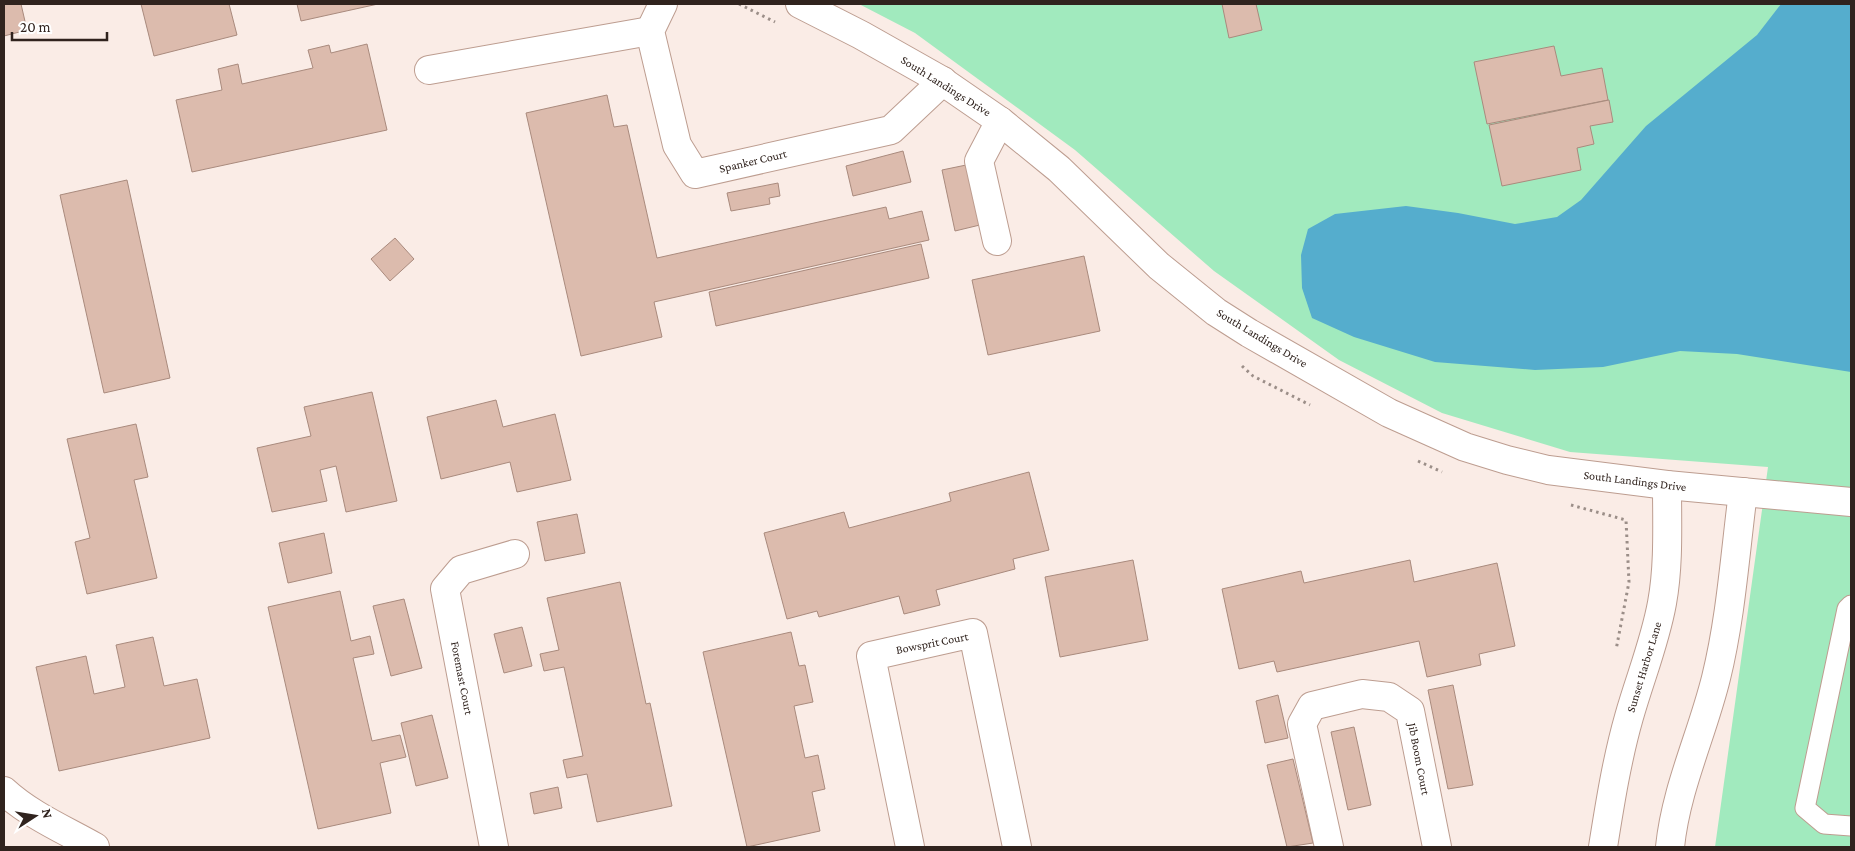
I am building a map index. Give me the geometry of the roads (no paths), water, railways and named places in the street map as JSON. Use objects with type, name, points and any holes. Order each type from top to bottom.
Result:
[{"type":"street","points":[[429,70],[650,31],[663,4]]},
{"type":"street","name":"South Landings Drive","points":[[800,4],[861,34],[943,81],[1000,121],[1059,169],[1159,266],[1216,312],[1249,333],[1390,413],[1465,447],[1548,470],[1667,485],[1851,502]]},
{"type":"street","name":"Spanker Court","points":[[650,31],[677,146],[695,174],[891,130],[943,81]]},
{"type":"street","points":[[997,241],[979,161],[1000,121]]},
{"type":"street","name":"Sunset Harbor Lane","points":[[1603,847],[1612,789],[1629,716],[1654,641],[1662,602],[1667,559],[1667,485]]},
{"type":"street","points":[[1670,847],[1680,790],[1706,713],[1725,635],[1743,492]]},
{"type":"street","name":"Foremast Court","points":[[494,847],[445,589],[461,570],[515,554]]},
{"type":"street","name":"Bowsprit Court","points":[[910,847],[871,656],[972,633],[1017,847]]},
{"type":"street","name":"Jib Boom Court","points":[[1328,847],[1302,724],[1312,706],[1362,694],[1389,697],[1410,711],[1437,847]]},
{"type":"street","points":[[4,791],[11,798],[42,818],[95,847]]},
{"type":"lane","points":[[1851,605],[1847,609],[1805,808],[1824,824],[1851,826]]},
{"type":"water","points":[[1781,4],[1851,4],[1851,372],[1737,354],[1680,351],[1603,367],[1535,370],[1435,362],[1354,337],[1312,318],[1302,288],[1301,255],[1308,229],[1335,214],[1406,206],[1458,213],[1515,224],[1557,217],[1581,200],[1646,126],[1757,35]]}]
